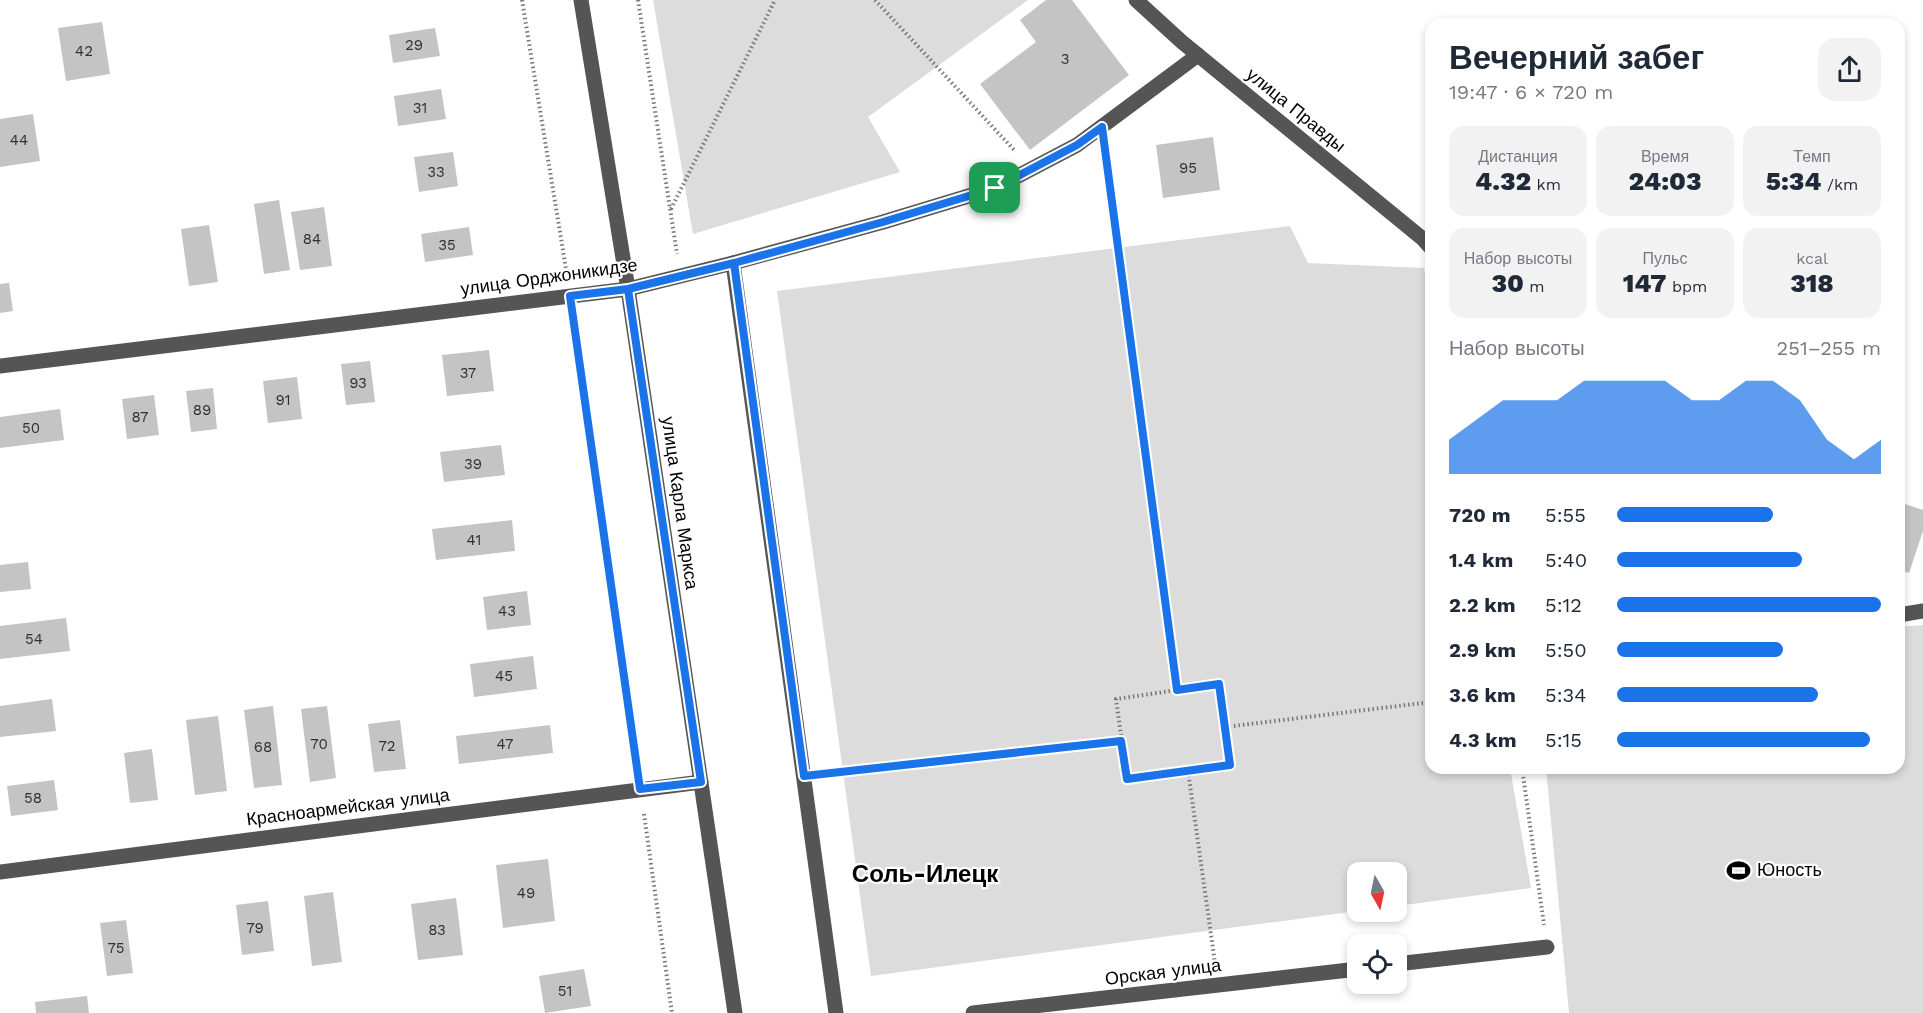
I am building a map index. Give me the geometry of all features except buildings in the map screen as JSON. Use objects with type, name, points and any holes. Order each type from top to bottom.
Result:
[{"type":"street","name":"улица Карла Маркса","points":[[581,0],[628,289],[735,1013]]},
{"type":"street","name":"улица Правды","points":[[1136,0],[1182,42],[1425,241]]},
{"type":"street","name":"улица Орджоникидзе","points":[[0,366],[628,289],[734,263],[995,188],[1077,145],[1198,55]]},
{"type":"street","points":[[734,263],[836,1013]]},
{"type":"street","points":[[1905,614],[1923,611]]},
{"type":"street","name":"Красноармейская улица","points":[[0,872],[701,782]]},
{"type":"street","points":[[1407,963],[1547,947]]},
{"type":"street","name":"Орская улица","points":[[973,1013],[1347,970]]},
{"type":"path","points":[[522,0],[570,296],[672,1013]]},
{"type":"path","points":[[638,0],[681,275]]},
{"type":"path","points":[[670,211],[775,0]]},
{"type":"path","points":[[875,0],[1032,169]]},
{"type":"path","points":[[1102,127],[1177,690]]},
{"type":"path","points":[[1219,684],[1225,727],[1230,765],[1127,779],[1116,699],[1219,684]]},
{"type":"path","points":[[1225,727],[1425,703]]},
{"type":"path","points":[[804,776],[1121,741]]},
{"type":"path","points":[[1188,771],[1218,985]]},
{"type":"path","points":[[1523,774],[1547,947]]},
{"type":"shaded area","points":[[653,0],[1028,0],[868,117],[900,172],[693,234]]},
{"type":"shaded area","points":[[1290,226],[1308,263],[1424,268],[1425,774],[1511,774],[1531,888],[1407,905],[1407,862],[1347,862],[1347,912],[871,976],[777,291]]},
{"type":"shaded area","name":"Юность","points":[[1923,625],[1923,1013],[1569,1013],[1547,774],[1905,774],[1905,626]]},
{"type":"place","name":"Юность","points":[[1739,870]]},
{"type":"district","name":"Соль-Илецк","points":[[925,874]]},
{"type":"route","points":[[995,188],[734,263],[628,289],[570,296],[640,789],[701,782],[628,289],[681,275],[734,263],[804,776],[1121,741],[1127,779],[1230,765],[1219,684],[1177,690],[1102,127],[1077,145],[995,188]]}]
